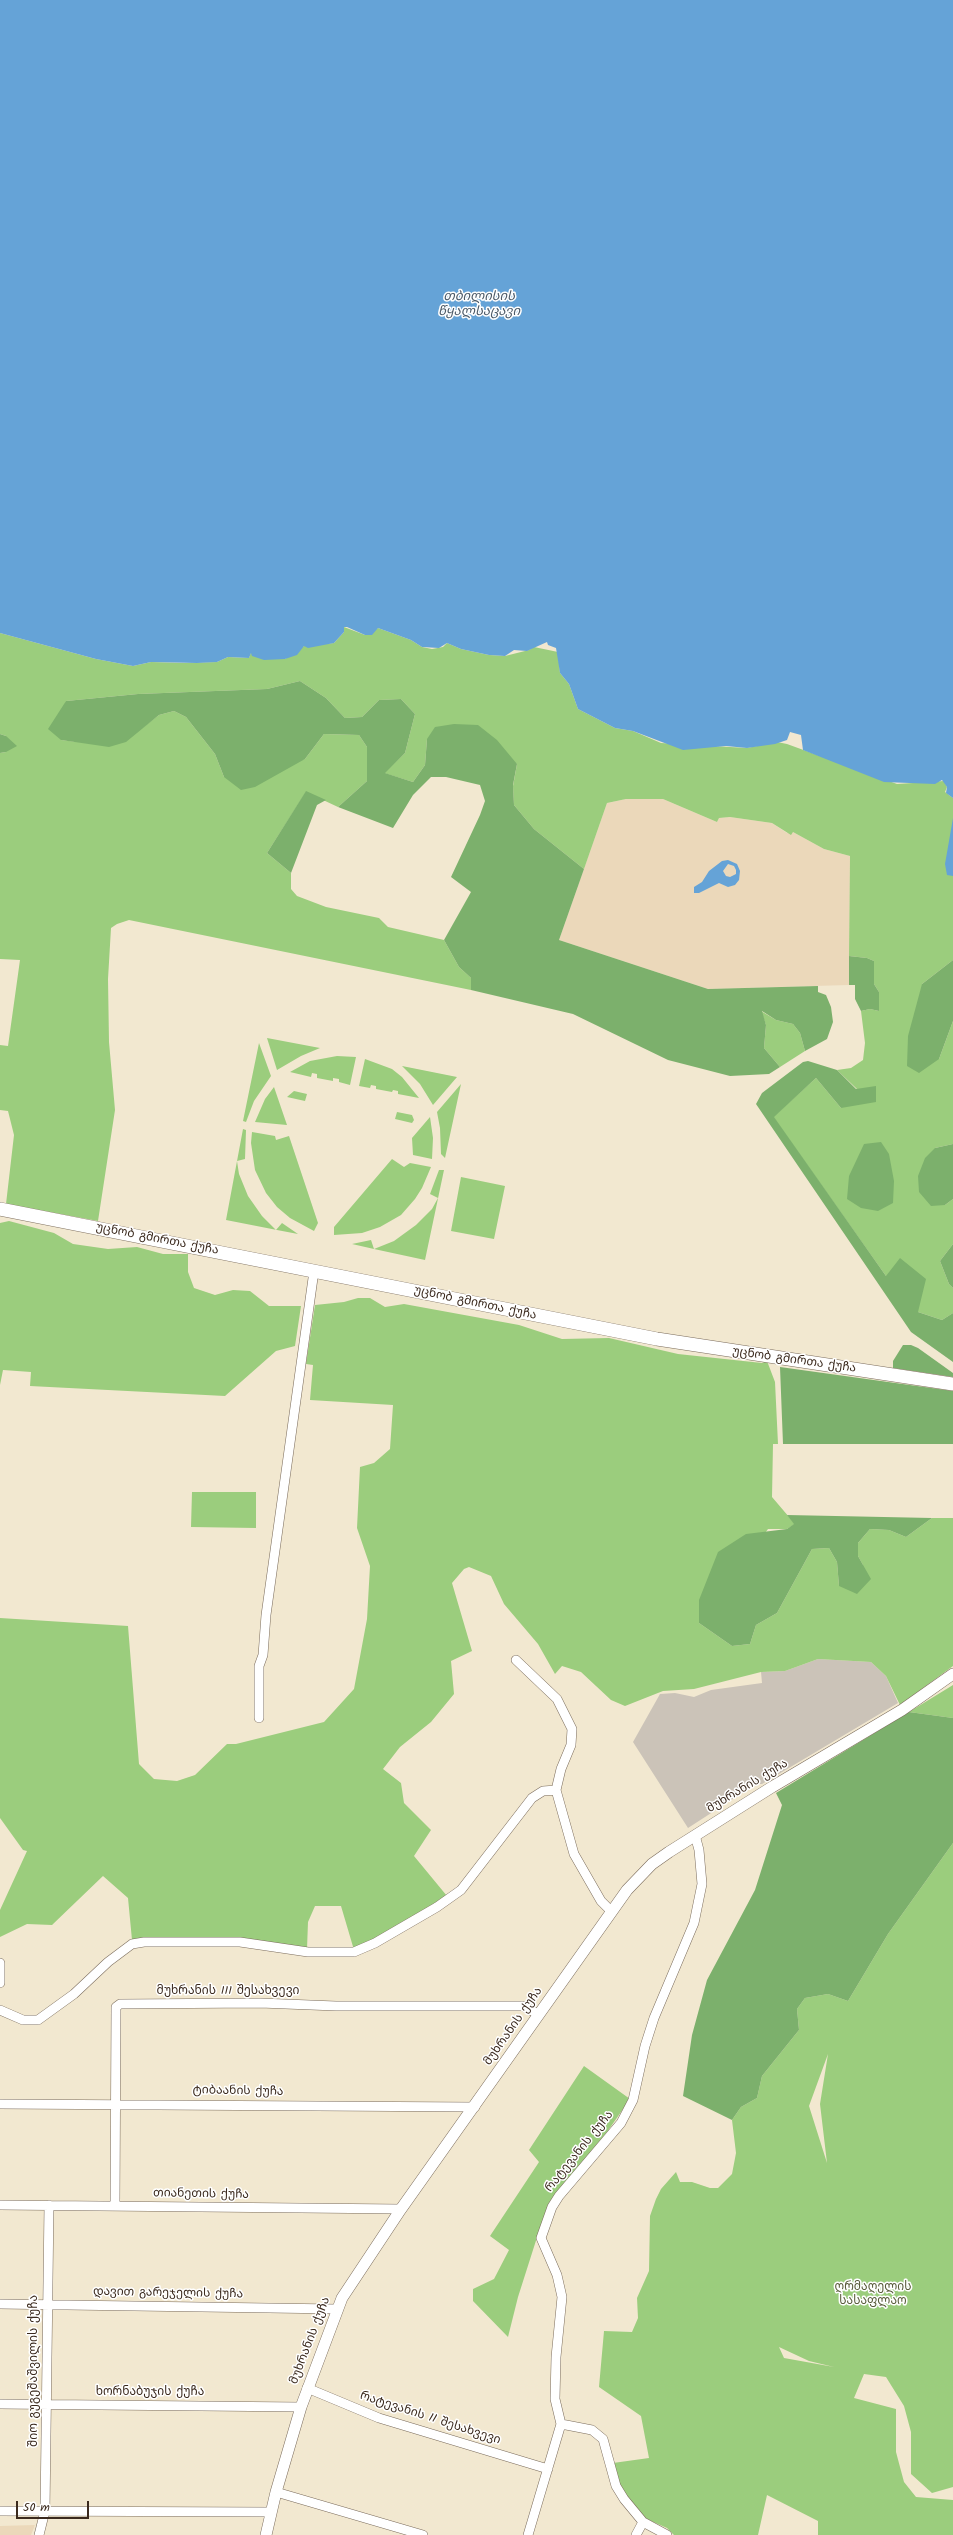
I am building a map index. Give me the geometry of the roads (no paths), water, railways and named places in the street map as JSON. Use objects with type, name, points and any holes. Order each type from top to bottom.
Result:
[{"type":"main road","name":"უცნობ გმირთა ქუჩა","points":[[0,1209],[672,1342],[953,1384]]},
{"type":"street","points":[[259,1718],[259,1666],[263,1655],[266,1615],[314,1272]]},
{"type":"street","points":[[516,1660],[556,1699],[572,1729],[571,1745],[561,1769],[556,1790],[574,1854],[601,1901],[612,1912]]},
{"type":"street","name":"მუხრანის ქუჩა","points":[[266,2535],[276,2492],[301,2407],[336,2309],[401,2208],[475,2107],[538,2014],[627,1890],[652,1864],[695,1835],[902,1710],[953,1674]]},
{"type":"street","points":[[0,2010],[23,2020],[38,2020],[74,1994],[114,1957],[132,1944],[144,1942],[240,1942],[308,1952],[354,1952],[375,1943],[437,1907],[461,1890],[532,1798],[543,1791],[556,1790]]},
{"type":"street","name":"რატევანის ქუჩა","points":[[528,2535],[561,2424],[555,2399],[556,2357],[562,2297],[557,2275],[541,2238],[552,2207],[559,2196],[621,2123],[633,2100],[645,2046],[654,2018],[694,1923],[702,1884],[699,1850],[695,1835]]},
{"type":"street","points":[[0,1963],[0,1984]]},
{"type":"street","name":"მუხრანის III შესახვევი","points":[[115,2206],[116,2007],[120,2004],[260,2003],[336,2006],[522,2006],[538,2014]]},
{"type":"street","name":"ტიბაანის ქუჩა","points":[[0,2104],[116,2103],[475,2107]]},
{"type":"street","name":"თიანეთის ქუჩა","points":[[0,2205],[401,2208]]},
{"type":"street","name":"შიო გუგეშაშვილის ქუჩა","points":[[39,2535],[45,2511],[49,2205]]},
{"type":"street","name":"დავით გარეჯელის ქუჩა","points":[[0,2304],[336,2309]]},
{"type":"street","name":"რატევანის II შესახვევი","points":[[307,2388],[379,2418],[548,2469]]},
{"type":"street","name":"ხორნაბუჯის ქუჩა","points":[[0,2404],[301,2407]]},
{"type":"street","points":[[561,2424],[592,2430],[603,2439],[616,2486],[643,2522],[667,2535]]},
{"type":"street","points":[[276,2492],[423,2535]]},
{"type":"street","points":[[0,2510],[271,2512]]},
{"type":"street","points":[[636,2535],[643,2522]]},
{"type":"water","name":"თბილისის წყალსაცავი","points":[[0,0],[953,0],[953,798],[946,793],[947,787],[942,780],[935,784],[884,782],[803,750],[801,735],[790,732],[787,740],[775,744],[747,748],[726,746],[683,750],[633,731],[615,728],[578,709],[569,684],[560,673],[556,648],[548,645],[547,642],[527,651],[514,650],[505,656],[489,655],[461,649],[447,643],[439,648],[422,647],[411,640],[378,628],[372,635],[365,635],[344,627],[344,632],[334,643],[308,648],[304,646],[297,655],[285,659],[264,660],[252,656],[251,653],[249,658],[228,657],[217,662],[151,662],[133,666],[96,659],[0,633]]},
{"type":"water","points":[[953,818],[953,876],[947,875],[945,864]]},
{"type":"water","points":[[728,860],[737,864],[740,871],[739,880],[735,885],[728,887],[719,883],[699,893],[694,893],[694,887],[702,882],[709,871],[722,861]],"holes":[[[728,864],[734,866],[736,874],[730,877],[726,876],[723,871]]]},
{"type":"park label","name":"ღრმაღელის სასაფლაო","points":[[873,2295]]}]
